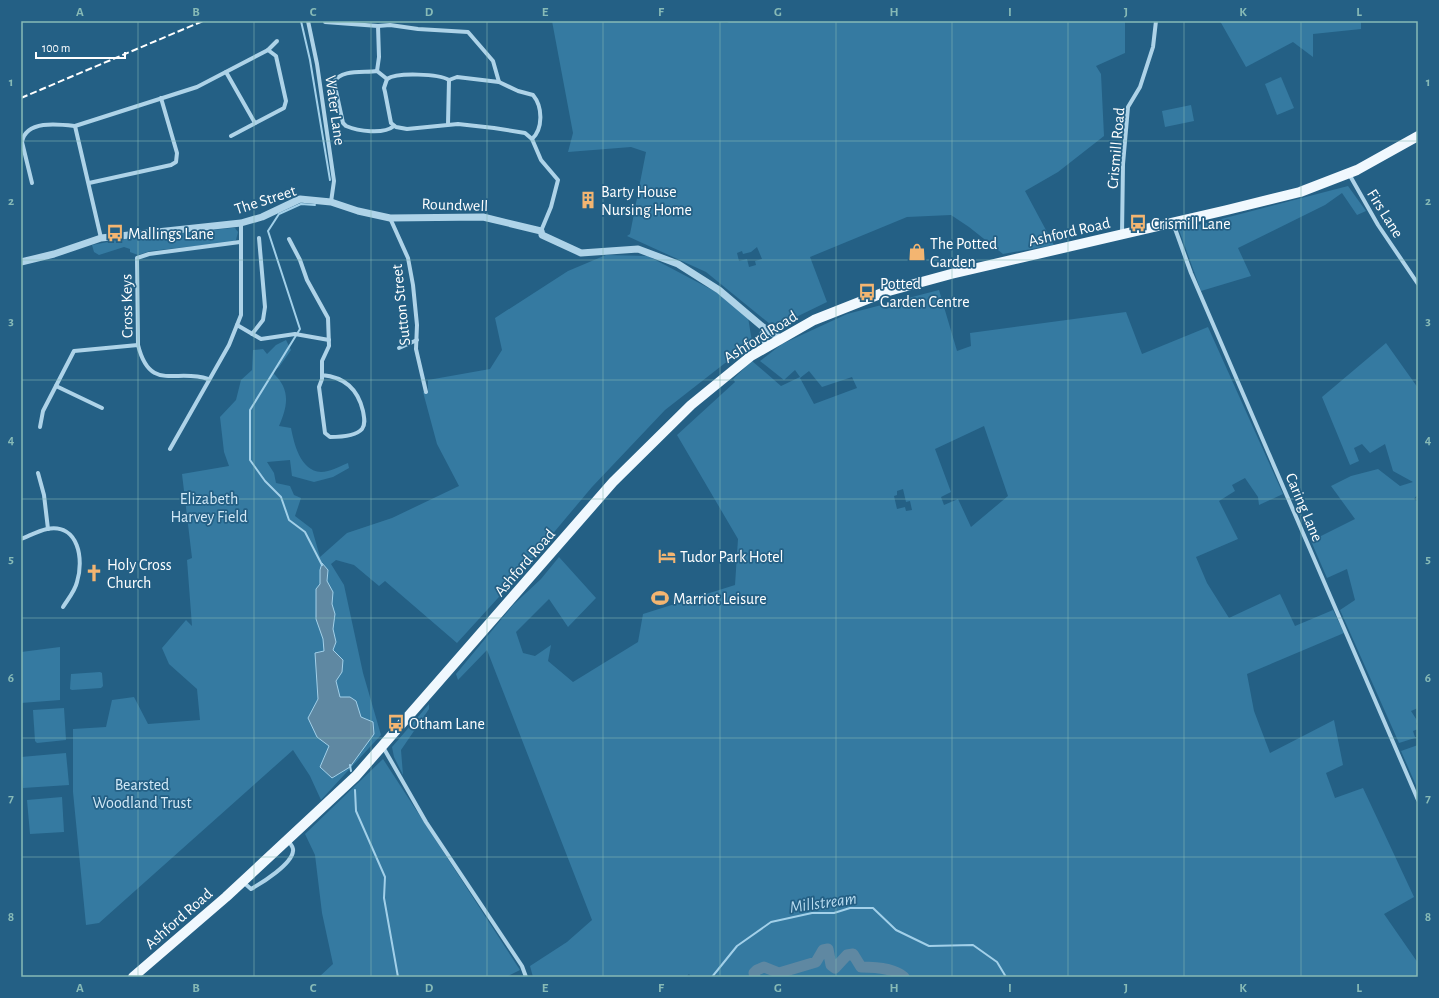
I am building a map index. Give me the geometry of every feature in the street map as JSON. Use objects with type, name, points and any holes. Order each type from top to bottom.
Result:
[{"type":"main road","name":"Ashford Road","points":[[133,977],[243,882],[356,776],[636,458],[708,390],[751,356],[780,338],[844,307],[908,285],[1285,196],[1349,174],[1418,136]]},
{"type":"street","name":"Water Lane","points":[[308,21],[317,64],[334,181],[331,202]]},
{"type":"street","name":"Crismill Road","points":[[1122,234],[1123,164],[1128,107],[1140,87],[1153,47],[1156,21]]},
{"type":"street","points":[[325,22],[378,26],[390,25],[418,29],[468,32],[493,61],[499,82]]},
{"type":"street","points":[[377,71],[379,57],[378,26]]},
{"type":"street","points":[[32,182],[22,142],[23,136],[27,131],[46,124],[75,126],[197,87],[268,50],[277,41]]},
{"type":"street","points":[[231,136],[284,108],[286,102],[276,56],[268,50]]},
{"type":"street","points":[[387,79],[377,71],[345,74],[335,80],[343,123],[348,127],[371,131],[388,130],[394,126],[407,129],[448,124],[511,130],[524,134],[532,139],[541,160],[558,180],[551,207],[541,231]]},
{"type":"street","points":[[226,72],[254,123]]},
{"type":"street","points":[[394,126],[390,119],[384,88],[387,79],[394,76],[404,75],[440,76],[449,80],[457,77],[499,82],[518,91],[531,94],[536,98],[540,127],[532,139]]},
{"type":"street","points":[[448,124],[449,80]]},
{"type":"street","points":[[89,183],[171,165],[176,162],[177,153],[161,98]]},
{"type":"street","points":[[75,126],[101,238]]},
{"type":"street","name":"Firs Lane","points":[[1349,174],[1378,225],[1418,284]]},
{"type":"street","name":"The Street","points":[[21,262],[54,254],[101,238],[241,223],[262,217],[300,199],[331,202]]},
{"type":"street","name":"Roundwell","points":[[331,202],[358,211],[390,218],[483,217],[541,231],[542,235],[581,253],[638,249],[678,264],[719,290],[764,328],[780,338]]},
{"type":"street","name":"Sutton Street","points":[[390,218],[400,236],[408,258],[414,291],[417,340],[416,349],[426,392]]},
{"type":"street","points":[[170,449],[208,379],[229,345],[241,315],[241,223]]},
{"type":"street","name":"Caring Lane","points":[[1173,223],[1191,273],[1418,800]]},
{"type":"street","points":[[252,334],[263,320],[265,307],[259,238]]},
{"type":"street","points":[[289,239],[300,260],[307,280],[328,318],[329,346],[322,361],[322,375],[319,387],[325,433],[330,437],[358,432],[364,428],[365,419],[355,390],[339,378],[322,375]]},
{"type":"street","name":"Cross Keys","points":[[208,379],[200,376],[168,377],[157,375],[148,368],[142,358],[138,345],[137,258],[148,254],[240,242]]},
{"type":"street","points":[[237,325],[261,339],[295,334],[329,340]]},
{"type":"street","points":[[764,328],[763,335],[767,346]]},
{"type":"street","points":[[399,348],[417,340]]},
{"type":"street","points":[[40,427],[43,411],[74,351],[138,345]]},
{"type":"street","points":[[56,386],[102,408]]},
{"type":"street","points":[[38,473],[44,495],[48,529]]},
{"type":"street","points":[[21,539],[48,529],[58,529],[69,534],[75,540],[79,550],[77,583],[63,607]]},
{"type":"street","points":[[383,747],[426,822],[522,966],[526,977]]},
{"type":"street","points":[[243,882],[251,889],[288,862],[294,849],[288,840]]},
{"type":"green space","points":[[552,21],[700,21],[727,23],[731,21],[1125,21],[1125,53],[1096,66],[1101,74],[1104,136],[1058,172],[1025,191],[1054,245],[1003,254],[969,227],[951,215],[907,217],[810,257],[827,302],[788,321],[770,324],[706,272],[627,236],[630,234],[646,152],[631,147],[568,152],[573,133]],"holes":[[[757,247],[762,259],[755,261],[756,265],[749,267],[747,259],[739,261],[737,253],[742,251],[743,254],[751,252]]]},
{"type":"green space","points":[[1220,21],[1361,21],[1361,29],[1313,34],[1313,57],[1293,42],[1246,67]]},
{"type":"green space","points":[[1281,77],[1294,108],[1277,115],[1265,84]]},
{"type":"green space","points":[[1191,105],[1194,121],[1165,127],[1162,111]]},
{"type":"green space","points":[[1348,186],[1366,211],[1357,215],[1342,193],[1325,205],[1238,248],[1251,276],[1201,291],[1179,230]]},
{"type":"green space","points":[[235,228],[238,232],[236,240],[232,242],[150,251],[138,255],[130,252],[130,249],[124,247],[99,255],[94,252],[92,245],[123,239]]},
{"type":"green space","points":[[606,255],[648,256],[720,294],[748,317],[752,342],[665,410],[592,487],[508,587],[457,643],[385,581],[379,586],[354,565],[336,560],[331,564],[344,585],[363,673],[381,735],[321,800],[310,776],[293,750],[99,923],[86,925],[73,792],[73,729],[106,727],[112,700],[134,697],[148,724],[200,720],[197,689],[169,664],[162,648],[186,620],[192,626],[187,560],[192,558],[182,474],[229,466],[224,452],[220,417],[236,400],[241,380],[252,370],[253,350],[263,349],[267,354],[276,345],[286,340],[291,350],[279,367],[272,372],[282,385],[286,398],[286,404],[279,426],[291,428],[296,448],[303,462],[308,467],[321,472],[331,470],[348,463],[349,468],[333,477],[314,482],[292,476],[290,460],[267,462],[274,473],[276,483],[290,486],[294,495],[301,498],[295,516],[312,529],[320,557],[347,533],[392,518],[459,486],[437,444],[423,392],[428,391],[428,380],[490,369],[502,350],[495,318],[568,271]]},
{"type":"green space","points":[[939,290],[957,351],[971,346],[970,333],[1126,312],[1142,354],[1208,327],[1283,494],[1259,505],[1258,497],[1245,478],[1232,485],[1235,491],[1219,501],[1238,539],[1196,557],[1207,583],[1229,618],[1280,594],[1295,626],[1333,610],[1344,633],[1247,674],[1254,711],[1270,753],[1334,720],[1343,765],[1326,773],[1335,798],[1363,788],[1414,897],[1384,914],[1418,963],[1418,977],[715,977],[717,973],[713,977],[691,977],[689,974],[686,977],[533,977],[530,966],[567,942],[592,920],[487,650],[458,680],[456,674],[513,605],[541,579],[559,557],[596,598],[568,627],[549,599],[516,632],[523,653],[535,656],[551,645],[548,661],[573,682],[638,642],[643,614],[735,585],[738,539],[677,435],[735,382],[733,379],[752,361],[781,386],[800,377],[795,370],[784,380],[760,361],[782,344],[847,314]],"holes":[[[809,371],[822,387],[852,377],[857,388],[814,404],[800,378]],[[984,426],[1008,496],[971,527],[958,499],[944,505],[941,497],[951,492],[935,449]],[[903,489],[906,502],[910,501],[912,510],[906,511],[905,507],[897,509],[894,496],[897,495],[897,491]]]},
{"type":"green space","points":[[1386,343],[1418,388],[1418,494],[1414,499],[1418,502],[1418,708],[1411,711],[1418,722],[1416,723],[1418,729],[1413,731],[1415,737],[1418,737],[1399,743],[1340,610],[1355,600],[1347,569],[1327,578],[1311,541],[1355,519],[1331,486],[1351,476],[1378,469],[1400,486],[1413,482],[1393,471],[1385,444],[1370,453],[1362,444],[1354,448],[1359,461],[1350,465],[1322,397]]},
{"type":"green space","points":[[60,647],[60,700],[21,703],[21,652]]},
{"type":"green space","points":[[102,673],[103,686],[101,688],[70,689],[71,674]]},
{"type":"green space","points":[[429,704],[429,709],[401,750],[403,775],[394,757],[392,747]]},
{"type":"green space","points":[[64,708],[66,740],[37,743],[35,741],[33,710]]},
{"type":"green space","points":[[1418,745],[1418,790],[1401,751]]},
{"type":"green space","points":[[66,753],[69,785],[23,788],[21,757]]},
{"type":"green space","points":[[383,759],[520,970],[506,977],[319,977],[333,964],[322,913],[315,855],[305,834]]},
{"type":"green space","points":[[62,797],[64,832],[30,834],[27,800]]},
{"type":"shaded area","points":[[322,563],[328,570],[327,581],[333,592],[332,604],[335,614],[333,629],[336,642],[333,650],[343,660],[342,672],[336,681],[340,697],[350,697],[356,701],[361,717],[373,722],[374,734],[350,767],[332,778],[320,767],[329,746],[317,737],[308,718],[318,699],[315,653],[324,651],[323,639],[316,619],[316,589],[320,584],[320,570]]},
{"type":"waterway","points":[[301,21],[310,60],[330,180]]},
{"type":"waterway","points":[[315,205],[301,204],[279,214],[268,231],[300,329],[250,410],[250,460],[265,481],[281,497],[289,520],[305,532],[322,565]]},
{"type":"waterway","points":[[350,765],[351,771]]},
{"type":"waterway","points":[[355,790],[356,811],[385,877],[384,898],[398,977]]},
{"type":"waterway","name":"Millstream","points":[[712,977],[737,946],[771,922],[812,913],[834,913],[850,908],[873,908],[896,930],[929,946],[973,945],[997,962],[1006,977]]},
{"type":"waterway","points":[[755,977],[754,973],[764,967],[779,973],[816,962],[823,950],[828,949],[831,965],[835,968],[847,955],[853,954],[861,967],[890,970],[904,977]]},
{"type":"railway","points":[[21,98],[203,21]]},
{"type":"place","name":"Barty House Nursing Home","points":[[588,200]]},
{"type":"place","name":"Crismill Lane","points":[[1138,223]]},
{"type":"place","name":"Mallings Lane","points":[[115,233]]},
{"type":"place","name":"The Potted Garden","points":[[917,252]]},
{"type":"place","name":"Potted Garden Centre","points":[[867,292]]},
{"type":"place","name":"Tudor Park Hotel","points":[[667,556]]},
{"type":"place","name":"Holy Cross Church","points":[[94,573]]},
{"type":"place","name":"Marriot Leisure","points":[[660,598]]},
{"type":"place","name":"Otham Lane","points":[[396,723]]},
{"type":"park label","name":"Elizabeth Harvey Field","points":[[209,507]]},
{"type":"park label","name":"Bearsted Woodland Trust","points":[[142,793]]}]
